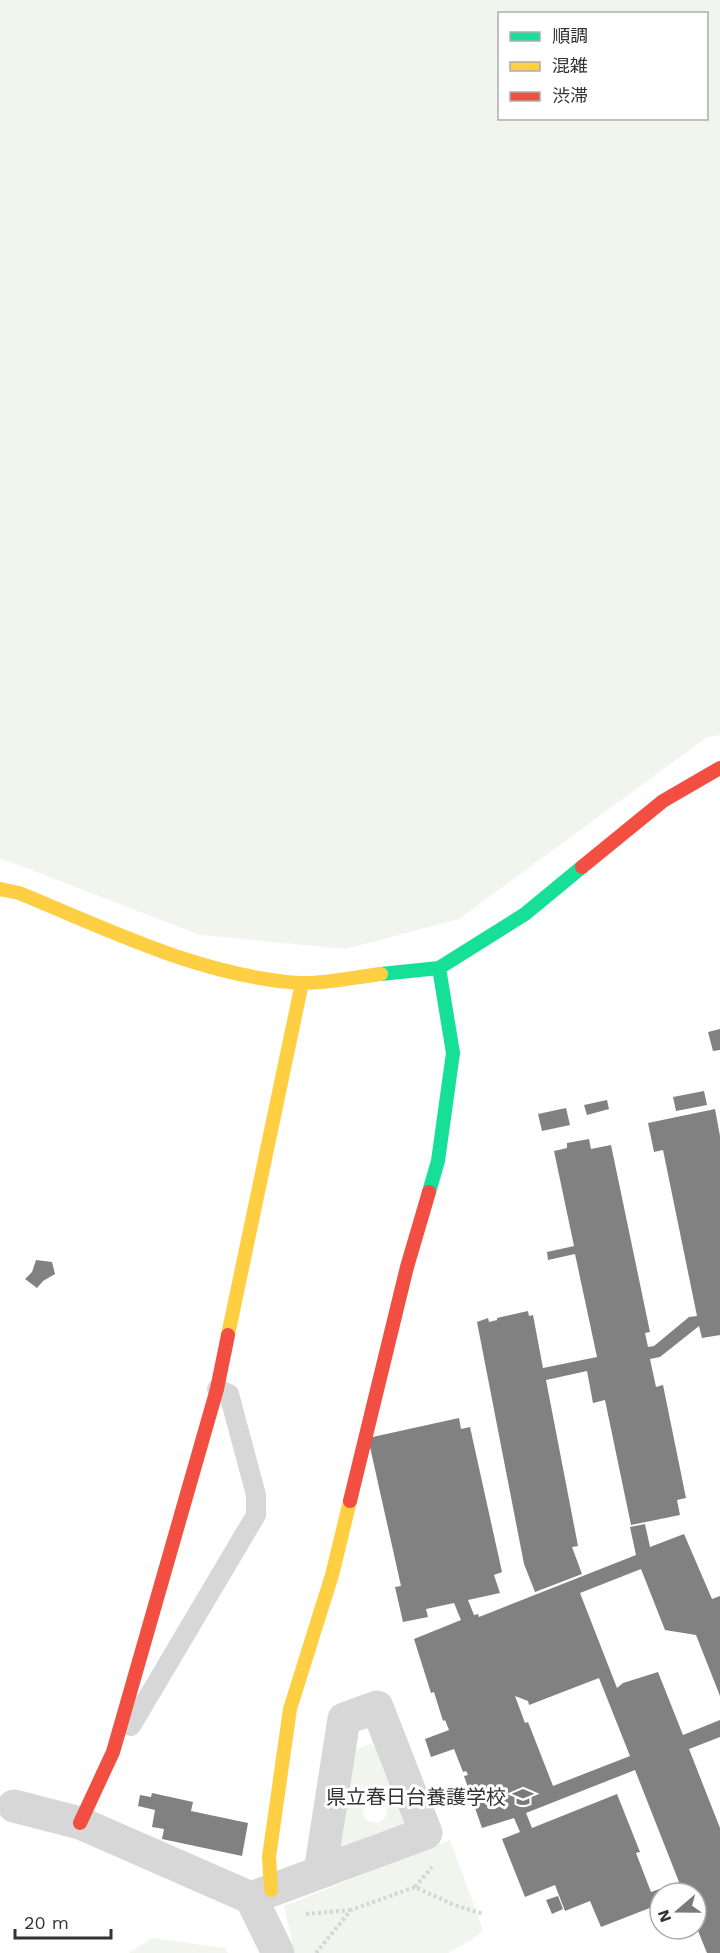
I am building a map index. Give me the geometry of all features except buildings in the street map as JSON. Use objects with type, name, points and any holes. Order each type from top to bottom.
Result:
[{"type":"street","points":[[0,889],[19,893],[163,952],[230,974],[302,983],[439,968],[525,914],[663,801],[720,768]]},
{"type":"street","points":[[278,1953],[261,1894],[269,1857],[290,1709],[332,1575],[407,1267],[438,1161],[453,1053],[439,968]]},
{"type":"street","points":[[80,1823],[112,1752],[217,1389],[302,983]]},
{"type":"street","points":[[7,1804],[80,1823],[261,1894],[426,1833],[377,1707],[344,1719],[320,1872]]},
{"type":"lane","points":[[104,1772],[256,1515],[256,1495],[229,1394],[217,1389]]},
{"type":"path","points":[[316,1953],[351,1910],[415,1887],[454,1905],[484,1914]]},
{"type":"shaded area","points":[[0,0],[720,0],[720,735],[707,737],[459,919],[346,949],[200,935],[0,858]]},
{"type":"shaded area","points":[[370,1744],[376,1747],[407,1819],[404,1827],[341,1849],[336,1837],[352,1751]],"holes":[[[375,1798],[381,1800],[387,1809],[387,1816],[378,1823],[367,1821],[363,1815],[364,1804]]]},
{"type":"shaded area","points":[[450,1840],[483,1930],[473,1939],[448,1953],[295,1953],[284,1906]]},
{"type":"shaded area","points":[[152,1938],[225,1948],[228,1953],[129,1953]]},
{"type":"traffic: fast","points":[[381,974],[439,968],[525,914],[582,867]]},
{"type":"traffic: fast","points":[[429,1192],[438,1161],[453,1053],[439,968]]},
{"type":"traffic: slow","points":[[0,889],[19,893],[156,949],[227,971],[263,979],[300,983],[381,974]]},
{"type":"traffic: slow","points":[[228,1335],[302,983]]},
{"type":"traffic: slow","points":[[271,1890],[269,1857],[290,1709],[332,1575],[350,1501]]},
{"type":"traffic: jam","points":[[582,867],[663,801],[720,768]]},
{"type":"traffic: jam","points":[[350,1501],[407,1267],[429,1192]]},
{"type":"traffic: jam","points":[[80,1823],[113,1752],[217,1389],[228,1335]]},
{"type":"place","name":"県立春日台養護学校","points":[[523,1797]]}]
